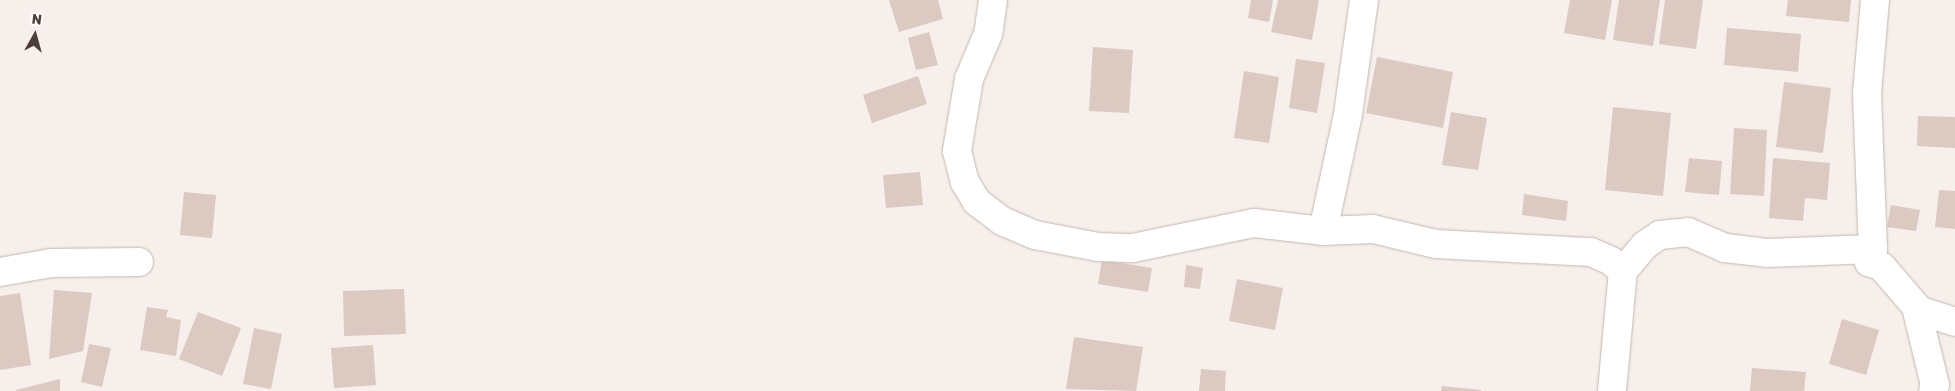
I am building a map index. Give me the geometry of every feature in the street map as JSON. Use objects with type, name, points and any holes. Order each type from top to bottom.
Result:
[{"type":"street","points":[[993,0],[988,34],[969,79],[957,151],[965,182],[977,202],[1002,221],[1035,235],[1098,247],[1133,248],[1254,224],[1323,232],[1373,230],[1436,244],[1591,252],[1611,261],[1623,271]]},
{"type":"street","points":[[1323,232],[1348,114],[1364,0]]},
{"type":"street","points":[[1875,0],[1867,94],[1872,249],[1869,262],[1882,267],[1916,307],[1935,385],[1933,391]]},
{"type":"street","points":[[1612,391],[1623,271],[1645,245],[1660,235],[1673,232],[1688,232],[1725,248],[1767,253],[1872,249]]},
{"type":"street","points":[[0,272],[50,263],[139,262]]},
{"type":"street","points":[[1916,307],[1955,322]]},
{"type":"building","points":[[889,0],[938,0],[943,19],[899,32]]},
{"type":"building","points":[[1251,0],[1273,0],[1269,22],[1248,18]]},
{"type":"building","points":[[1278,0],[1319,0],[1312,40],[1271,32]]},
{"type":"building","points":[[1570,0],[1612,0],[1605,40],[1564,33]]},
{"type":"building","points":[[1619,0],[1660,0],[1653,46],[1613,40]]},
{"type":"building","points":[[1665,0],[1703,0],[1696,49],[1659,44]]},
{"type":"building","points":[[1788,0],[1851,0],[1849,22],[1786,16]]},
{"type":"building","points":[[1727,28],[1801,34],[1798,72],[1724,65]]},
{"type":"building","points":[[929,32],[938,65],[916,70],[908,38]]},
{"type":"building","points":[[1093,47],[1133,50],[1129,113],[1089,111]]},
{"type":"building","points":[[1377,57],[1453,72],[1443,128],[1366,113]]},
{"type":"building","points":[[1296,59],[1325,63],[1317,113],[1289,108]]},
{"type":"building","points":[[1244,71],[1279,77],[1269,143],[1234,138]]},
{"type":"building","points":[[918,76],[927,104],[872,123],[863,95]]},
{"type":"building","points":[[1784,82],[1831,88],[1823,153],[1776,147]]},
{"type":"building","points":[[1613,107],[1671,113],[1663,196],[1605,190]]},
{"type":"building","points":[[1451,112],[1487,118],[1478,170],[1442,165]]},
{"type":"building","points":[[1918,116],[1955,117],[1955,148],[1917,146]]},
{"type":"building","points":[[1734,128],[1767,130],[1764,196],[1730,194]]},
{"type":"building","points":[[1689,158],[1722,161],[1719,195],[1685,192]]},
{"type":"building","points":[[1773,158],[1830,163],[1827,200],[1805,198],[1803,221],[1769,218]]},
{"type":"building","points":[[920,172],[923,205],[886,208],[883,175]]},
{"type":"building","points":[[1939,190],[1955,191],[1955,229],[1935,227]]},
{"type":"building","points":[[184,192],[216,195],[212,238],[180,235]]},
{"type":"building","points":[[1524,194],[1568,201],[1566,221],[1522,215]]},
{"type":"building","points":[[1891,205],[1920,210],[1916,231],[1887,227]]},
{"type":"building","points":[[1102,260],[1152,268],[1148,292],[1098,284]]},
{"type":"building","points":[[1186,265],[1203,268],[1200,289],[1184,287]]},
{"type":"building","points":[[1237,279],[1283,288],[1275,330],[1229,321]]},
{"type":"building","points":[[404,289],[406,334],[344,336],[343,291]]},
{"type":"building","points":[[54,290],[92,293],[83,351],[49,359]]},
{"type":"building","points":[[20,293],[31,365],[0,370],[0,296]]},
{"type":"building","points":[[147,307],[168,310],[166,317],[181,320],[176,356],[140,350]]},
{"type":"building","points":[[198,312],[241,328],[222,376],[179,359]]},
{"type":"building","points":[[1842,319],[1879,330],[1866,375],[1829,364]]},
{"type":"building","points":[[254,328],[282,334],[271,389],[243,384]]},
{"type":"building","points":[[1074,337],[1143,347],[1136,391],[1066,389]]},
{"type":"building","points":[[89,344],[111,348],[102,387],[81,382]]},
{"type":"building","points":[[373,345],[376,385],[334,388],[331,348]]},
{"type":"building","points":[[1752,368],[1806,372],[1804,391],[1750,391]]},
{"type":"building","points":[[1201,369],[1226,371],[1225,391],[1199,391]]},
{"type":"building","points":[[60,379],[60,391],[16,391],[16,390]]},
{"type":"building","points":[[1442,386],[1481,390],[1481,391],[1441,391]]}]
